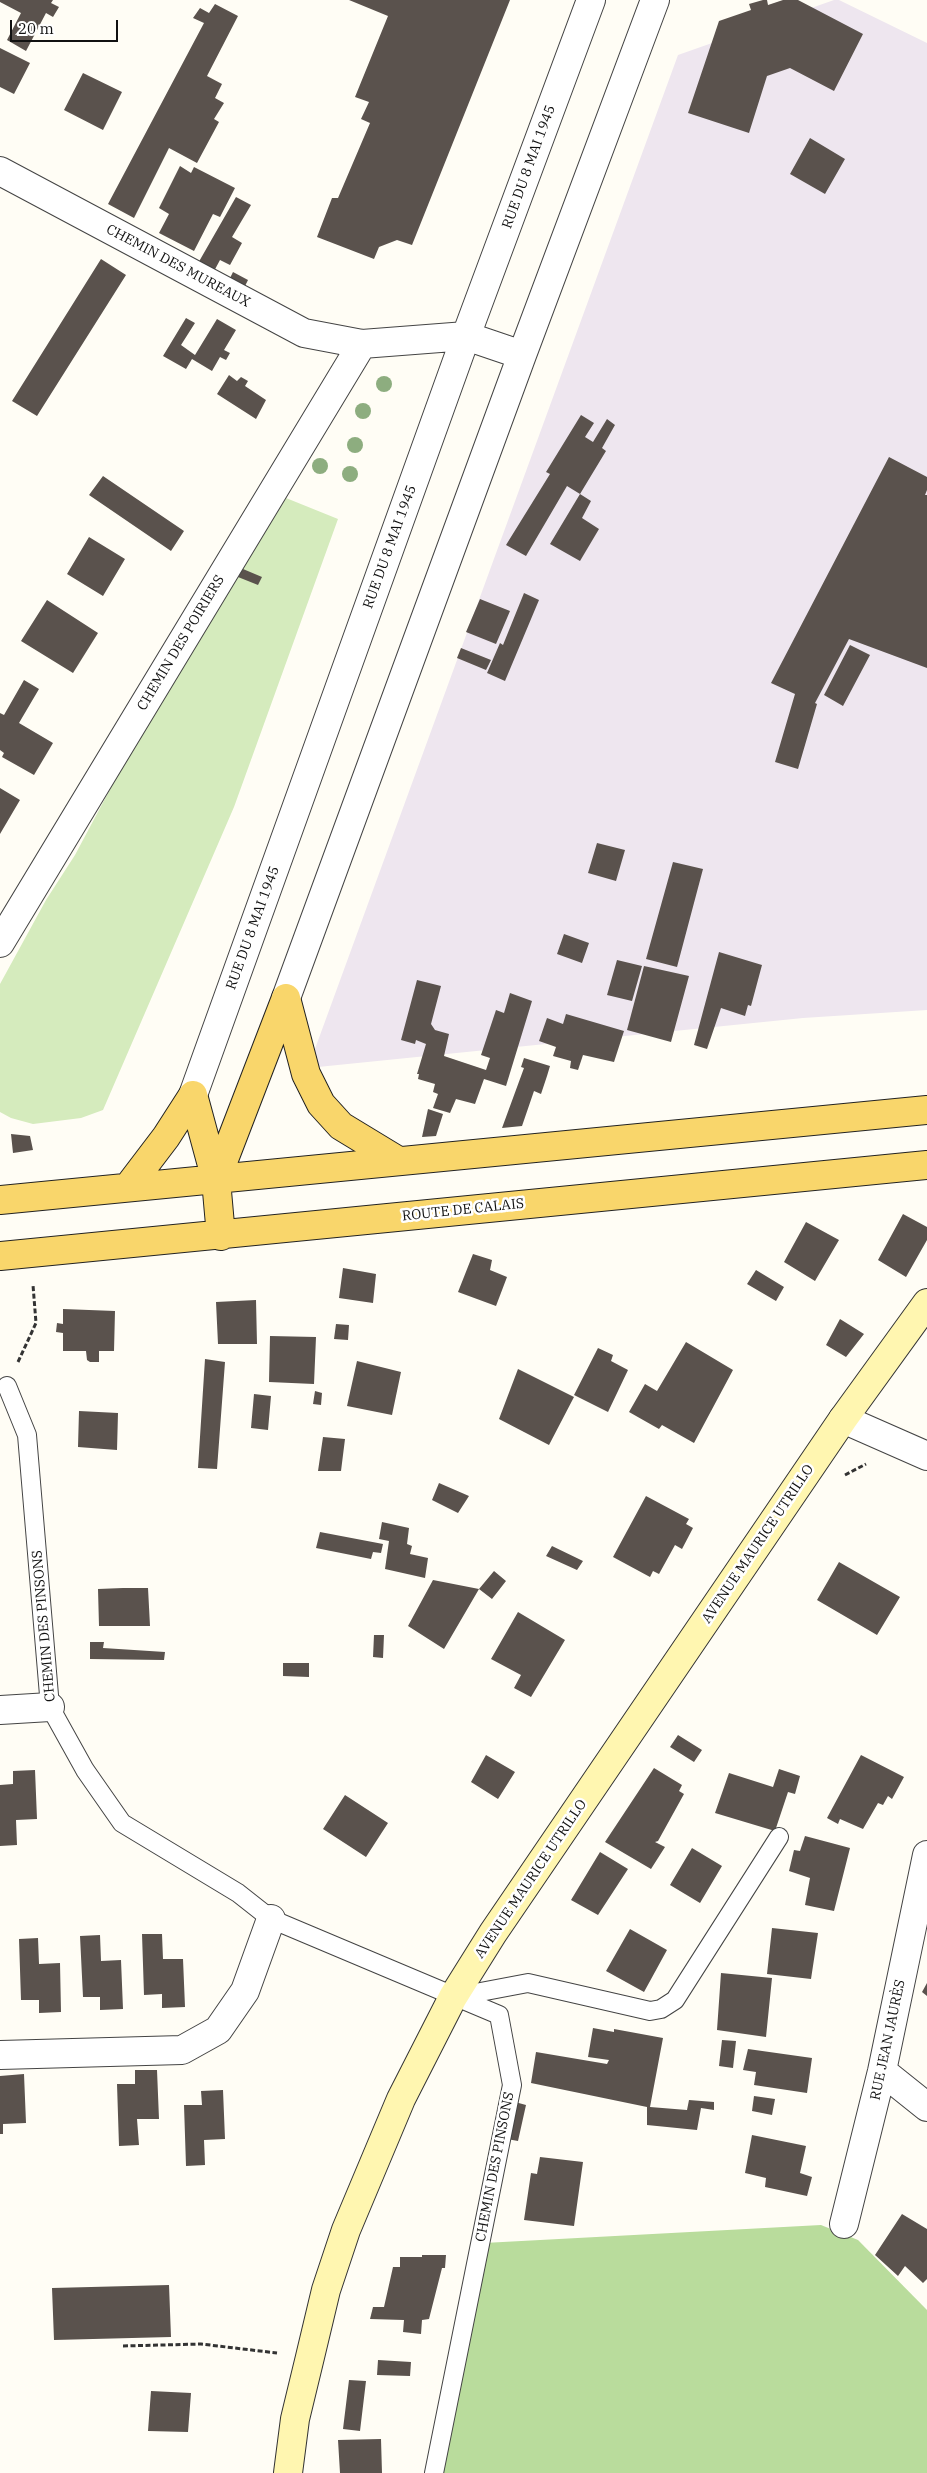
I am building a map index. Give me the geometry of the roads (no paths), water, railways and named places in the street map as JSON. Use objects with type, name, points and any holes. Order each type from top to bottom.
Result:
[{"type":"main road","points":[[216,1180],[286,998]]},
{"type":"main road","points":[[286,998],[306,1074],[321,1104],[341,1126],[397,1160]]},
{"type":"main road","points":[[193,1095],[216,1180],[221,1236]]},
{"type":"main road","points":[[128,1187],[166,1138],[193,1095]]},
{"type":"main road","points":[[1,1199],[216,1180],[397,1160],[927,1110]]},
{"type":"main road","name":"ROUTE DE CALAIS","points":[[0,1256],[142,1241],[221,1236],[538,1202],[927,1165]]},
{"type":"main road","name":"AVENUE MAURICE UTRILLO","points":[[896,1343],[927,1288]]},
{"type":"main road","name":"AVENUE MAURICE UTRILLO","points":[[288,2473],[295,2419],[326,2290],[346,2230],[401,2099],[454,1998],[504,1916],[843,1419],[896,1343],[927,1303]]},
{"type":"street","name":"RUE DU 8 MAI 1945","points":[[193,1095],[466,336],[591,0]]},
{"type":"street","points":[[286,998],[522,354],[655,0]]},
{"type":"street","name":"CHEMIN DES MUREAUX","points":[[0,170],[304,333],[362,344],[466,336]]},
{"type":"street","points":[[466,336],[522,354]]},
{"type":"street","name":"CHEMIN DES POIRIERS","points":[[0,943],[362,344]]},
{"type":"street","points":[[843,1419],[927,1456]]},
{"type":"street","points":[[0,1710],[50,1707]]},
{"type":"street","name":"RUE JEAN JAURÈS","points":[[844,2224],[882,2071],[927,1856]]},
{"type":"street","points":[[0,2055],[182,2050],[218,2030],[244,1991],[271,1919]]},
{"type":"street","points":[[882,2071],[927,2107]]},
{"type":"lane","name":"CHEMIN DES PINSONS","points":[[7,1386],[27,1435],[50,1707],[85,1770],[122,1823],[238,1893],[271,1919],[498,2015],[512,2085],[434,2473]]},
{"type":"lane","points":[[454,1998],[528,1983],[650,2011],[661,2009],[674,2000],[779,1837]]}]
